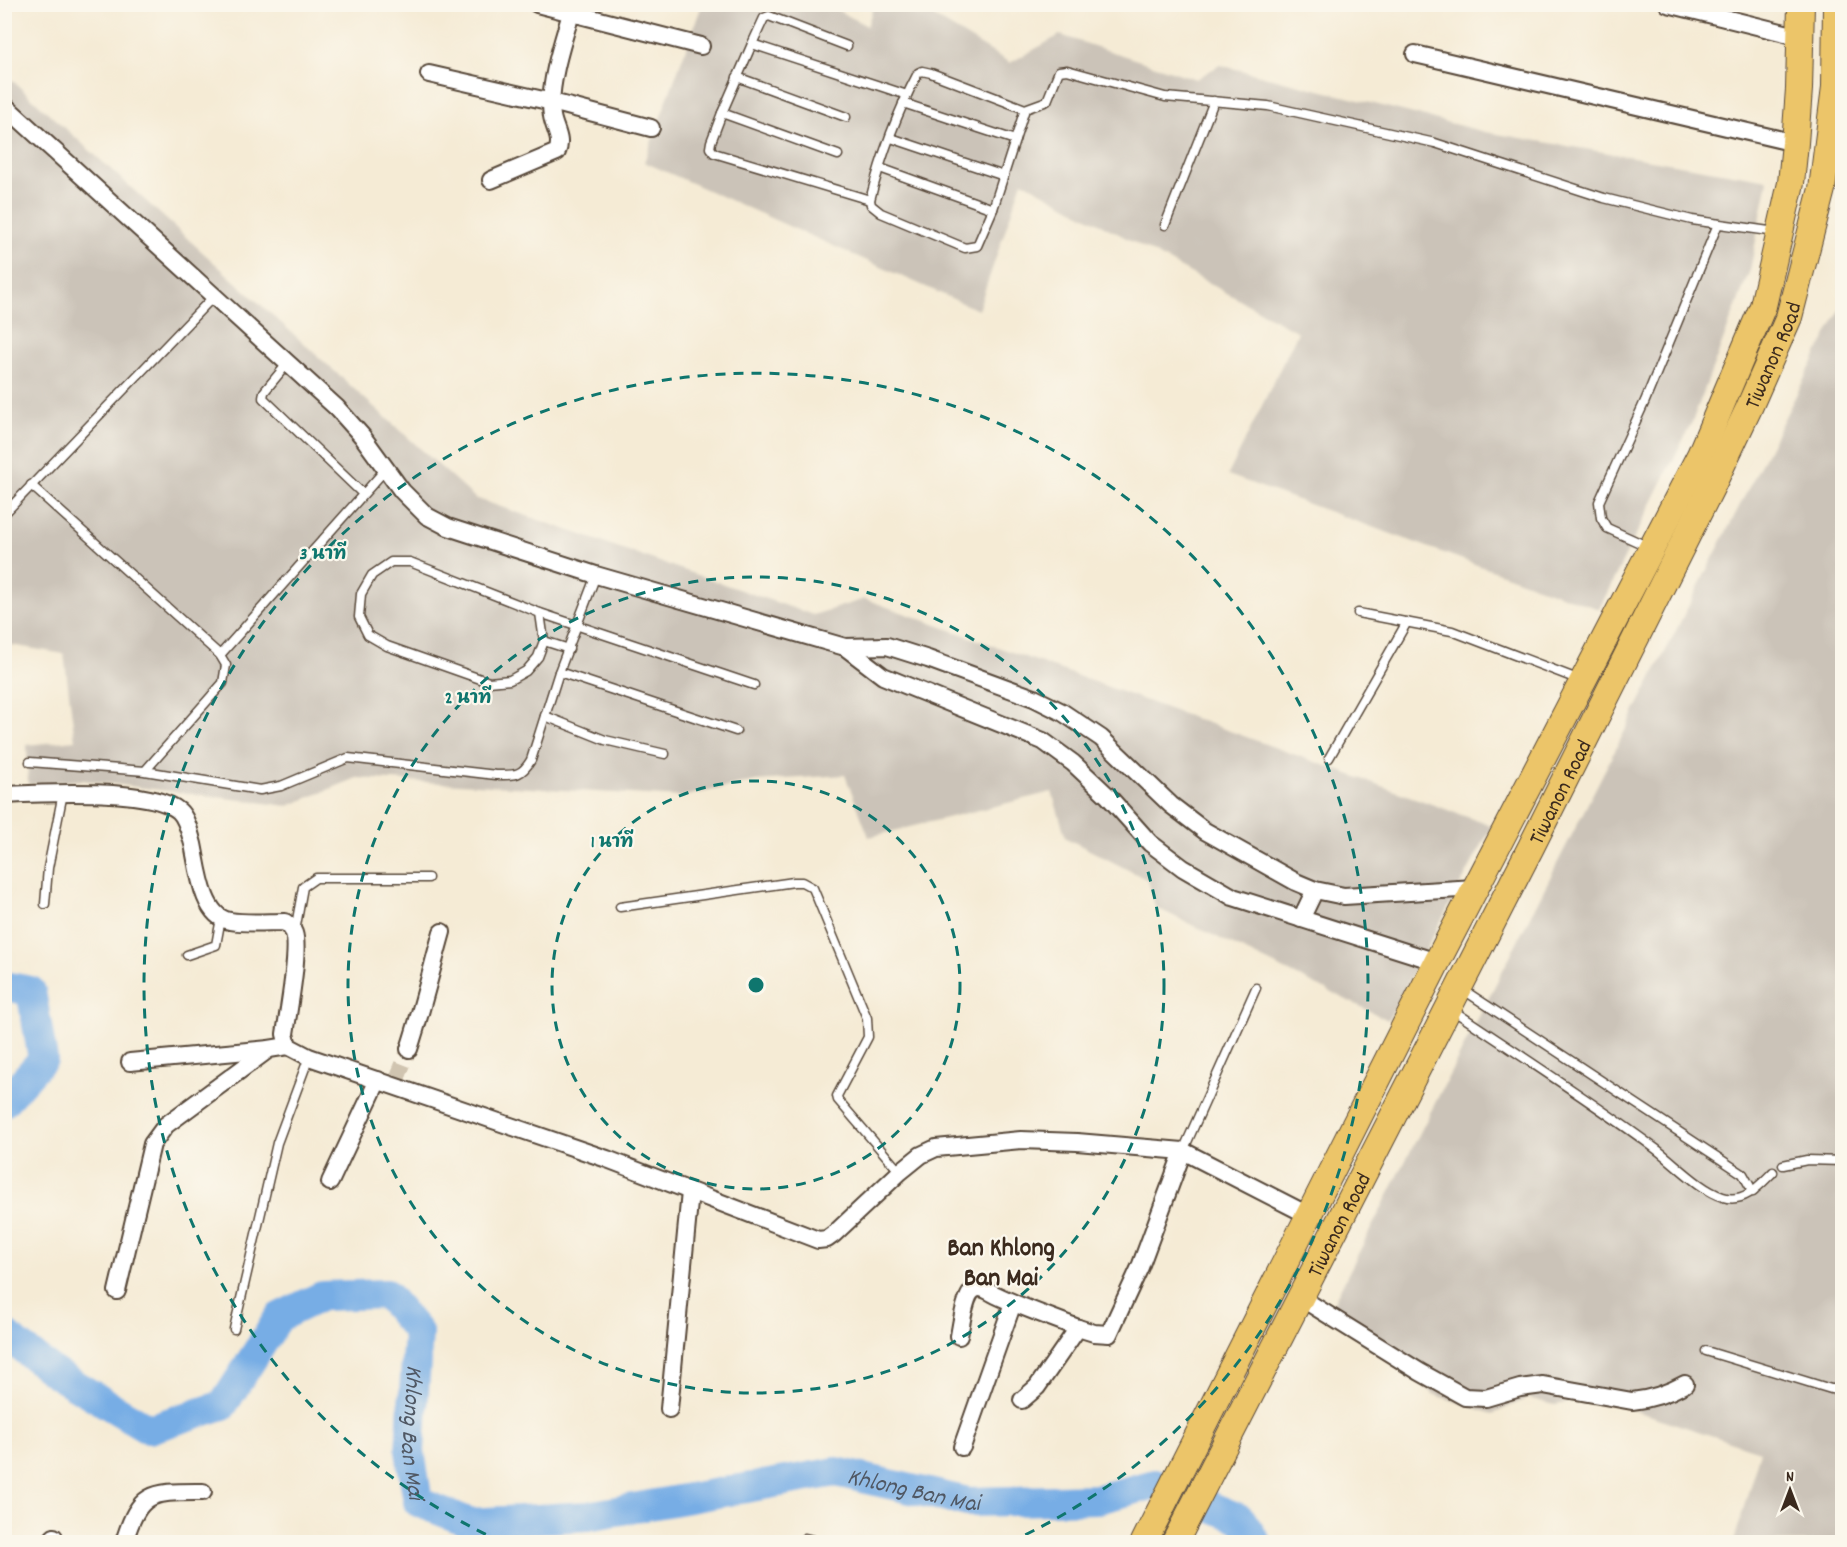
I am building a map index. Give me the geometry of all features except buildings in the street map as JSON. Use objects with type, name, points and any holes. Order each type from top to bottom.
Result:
[{"type":"main road","name":"Tiwanon Road","points":[[1145,1541],[1437,962],[1700,455],[1763,306],[1791,183],[1796,143],[1801,4]]},
{"type":"main road","name":"Tiwanon Road","points":[[1175,1542],[1712,486],[1789,317],[1822,189],[1839,87],[1836,4]]},
{"type":"street","points":[[537,4],[572,8],[701,45]]},
{"type":"street","points":[[1668,4],[1801,37]]},
{"type":"street","points":[[491,180],[557,152],[559,139],[552,116],[552,102],[557,62],[572,8]]},
{"type":"street","points":[[1415,54],[1796,143]]},
{"type":"street","points":[[429,74],[552,102],[651,128]]},
{"type":"street","points":[[4,105],[337,408],[362,436],[402,491],[427,516],[448,527],[596,575],[845,647],[887,646],[1034,698],[1062,712],[1101,738],[1171,805],[1205,831],[1296,882],[1315,890],[1344,896],[1475,888]]},
{"type":"street","points":[[845,647],[883,676],[1043,741],[1073,763],[1150,843],[1183,868],[1233,897],[1437,962]]},
{"type":"street","points":[[4,795],[84,792],[162,801],[180,812],[189,830],[206,901],[213,912],[229,921],[285,922],[295,935],[295,957],[285,1034],[288,1046]]},
{"type":"street","points":[[1301,919],[1315,890]]},
{"type":"street","points":[[409,1048],[422,1012],[428,980],[442,932]]},
{"type":"street","points":[[130,1062],[288,1046],[309,1057],[378,1080],[396,1082],[607,1159],[818,1240],[827,1239],[834,1234],[921,1155],[936,1148],[1021,1140],[1184,1151],[1308,1215]]},
{"type":"street","points":[[117,1291],[152,1144],[158,1133],[270,1049]]},
{"type":"street","points":[[330,1182],[378,1080]]},
{"type":"street","points":[[959,1336],[968,1297],[976,1288],[985,1289],[1013,1303],[1078,1328],[1094,1333],[1109,1334],[1140,1267],[1184,1151]]},
{"type":"street","points":[[669,1409],[690,1192]]},
{"type":"street","points":[[1301,1298],[1420,1372],[1465,1397],[1486,1398],[1521,1388],[1542,1385],[1632,1401],[1662,1395],[1685,1384]]},
{"type":"street","points":[[962,1447],[1013,1303]]},
{"type":"street","points":[[1022,1400],[1037,1386],[1078,1328]]},
{"type":"street","points":[[124,1542],[132,1517],[146,1501],[160,1493],[203,1492]]},
{"type":"lane","points":[[847,46],[769,16],[764,18],[722,113],[710,148],[714,153],[870,200]]},
{"type":"lane","points":[[752,44],[1015,140]]},
{"type":"lane","points":[[1025,109],[993,209],[977,246],[965,248],[881,213],[871,206],[870,200],[880,168],[905,99],[918,73],[922,71],[1025,109],[1047,100],[1059,71],[1068,70],[1165,97],[1268,106],[1435,143],[1604,198],[1692,220],[1780,232]]},
{"type":"lane","points":[[737,77],[846,117]]},
{"type":"lane","points":[[1165,225],[1214,101]]},
{"type":"lane","points":[[722,113],[838,155]]},
{"type":"lane","points":[[891,138],[1004,176]]},
{"type":"lane","points":[[880,168],[993,209]]},
{"type":"lane","points":[[1652,549],[1607,528],[1601,518],[1599,502],[1645,401],[1718,224]]},
{"type":"lane","points":[[4,514],[213,297]]},
{"type":"lane","points":[[287,364],[264,392],[263,398],[267,405],[363,494]]},
{"type":"lane","points":[[220,655],[385,470]]},
{"type":"lane","points":[[31,485],[220,655],[226,665],[224,683],[145,771]]},
{"type":"lane","points":[[540,613],[544,641],[538,657],[526,671],[510,680],[489,682],[387,646],[368,635],[359,617],[361,594],[372,575],[391,562],[410,562],[540,613],[754,685]]},
{"type":"lane","points":[[30,762],[145,771],[260,790],[281,786],[348,758],[496,775],[515,775],[525,771],[531,760],[559,672],[596,575]]},
{"type":"lane","points":[[1358,613],[1452,631],[1584,681]]},
{"type":"lane","points":[[1329,758],[1407,622]]},
{"type":"lane","points":[[544,641],[569,649]]},
{"type":"lane","points":[[559,672],[736,731]]},
{"type":"lane","points":[[545,716],[605,740],[665,754]]},
{"type":"lane","points":[[45,904],[48,868],[63,793]]},
{"type":"lane","points":[[295,935],[303,886],[315,878],[428,878]]},
{"type":"lane","points":[[620,908],[794,882],[802,882],[813,888],[867,1018],[868,1026],[868,1037],[837,1096],[838,1100],[900,1172]]},
{"type":"lane","points":[[187,955],[216,945],[221,918]]},
{"type":"lane","points":[[1184,1151],[1256,988]]},
{"type":"lane","points":[[1454,997],[1743,1174],[1753,1192]]},
{"type":"lane","points":[[1454,997],[1704,1187],[1724,1198],[1741,1197],[1753,1192],[1773,1172]]},
{"type":"lane","points":[[234,1329],[277,1143],[309,1057]]},
{"type":"lane","points":[[1783,1165],[1807,1160],[1842,1161]]},
{"type":"lane","points":[[1707,1351],[1831,1389],[1842,1389]]},
{"type":"lane","points":[[805,1538],[821,1542]]},
{"type":"shaded area","points":[[913,4],[1010,63],[1060,35],[1196,79],[1220,65],[1485,132],[1768,180],[1750,270],[1692,422],[1599,609],[1228,475],[1298,332],[1022,181],[978,310],[644,162],[702,5],[828,5],[867,26],[874,5]]},
{"type":"shaded area","points":[[4,73],[475,498],[813,615],[865,599],[1492,826],[1388,1020],[1155,907],[1148,880],[1066,838],[1052,792],[869,837],[845,775],[756,781],[681,797],[357,778],[288,806],[81,780],[28,784],[27,745],[75,740],[64,654],[5,644]]},
{"type":"shaded area","points":[[1842,305],[1842,1542],[1734,1542],[1760,1451],[1595,1398],[1555,1405],[1528,1398],[1493,1414],[1433,1394],[1328,1313]]},
{"type":"waterway","name":"Khlong Ban Mai","points":[[4,986],[31,991],[43,1059],[4,1102]]},
{"type":"waterway","name":"Khlong Ban Mai","points":[[4,1334],[55,1373],[149,1429],[223,1405],[279,1317],[322,1296],[386,1294],[418,1332],[410,1451],[418,1502],[471,1523],[588,1516],[836,1472],[968,1502],[1098,1499],[1155,1484],[1241,1519],[1256,1542]]},
{"type":"tunnel","points":[[397,1079],[409,1049]]},
{"type":"district","name":"Ban Khlong Ban Mai","points":[[1001,1261]]}]
